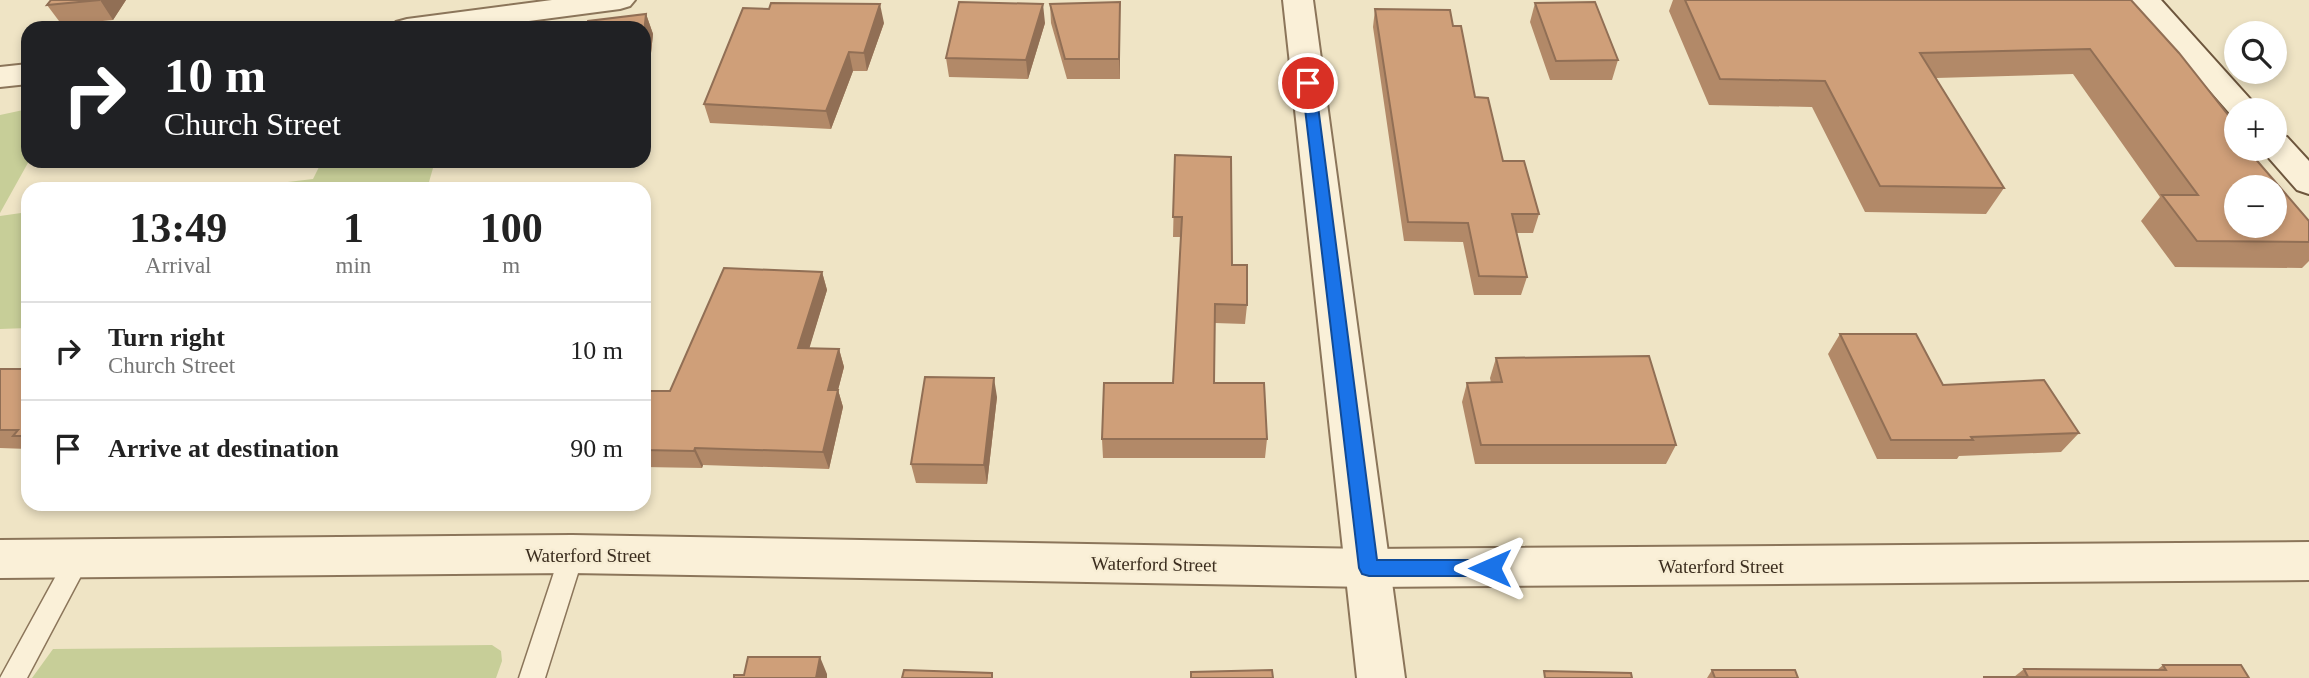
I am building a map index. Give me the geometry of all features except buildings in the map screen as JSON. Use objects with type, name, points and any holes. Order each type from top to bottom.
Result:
[{"type":"street","points":[[460,21],[620,0]]},
{"type":"street","points":[[1298,0],[1381,678]]},
{"type":"street","points":[[2144,0],[2233,98]]},
{"type":"street","points":[[0,77],[21,75]]},
{"type":"street","points":[[2287,158],[2309,182]]},
{"type":"street","name":"Waterford Street","points":[[0,559],[572,554],[1369,568],[2309,561]]},
{"type":"lane","points":[[532,678],[572,554]]},
{"type":"lane","points":[[13,678],[78,559]]},
{"type":"green space","points":[[21,110],[21,168],[25,168],[0,213],[0,115]]},
{"type":"green space","points":[[318,168],[433,168],[429,182],[288,182],[313,179]]},
{"type":"green space","points":[[21,213],[21,328],[0,329],[0,216]]},
{"type":"green space","points":[[492,645],[501,651],[502,661],[496,678],[32,678],[53,649]]},
{"type":"route","points":[[1308,83],[1369,568],[1490,568]]}]
